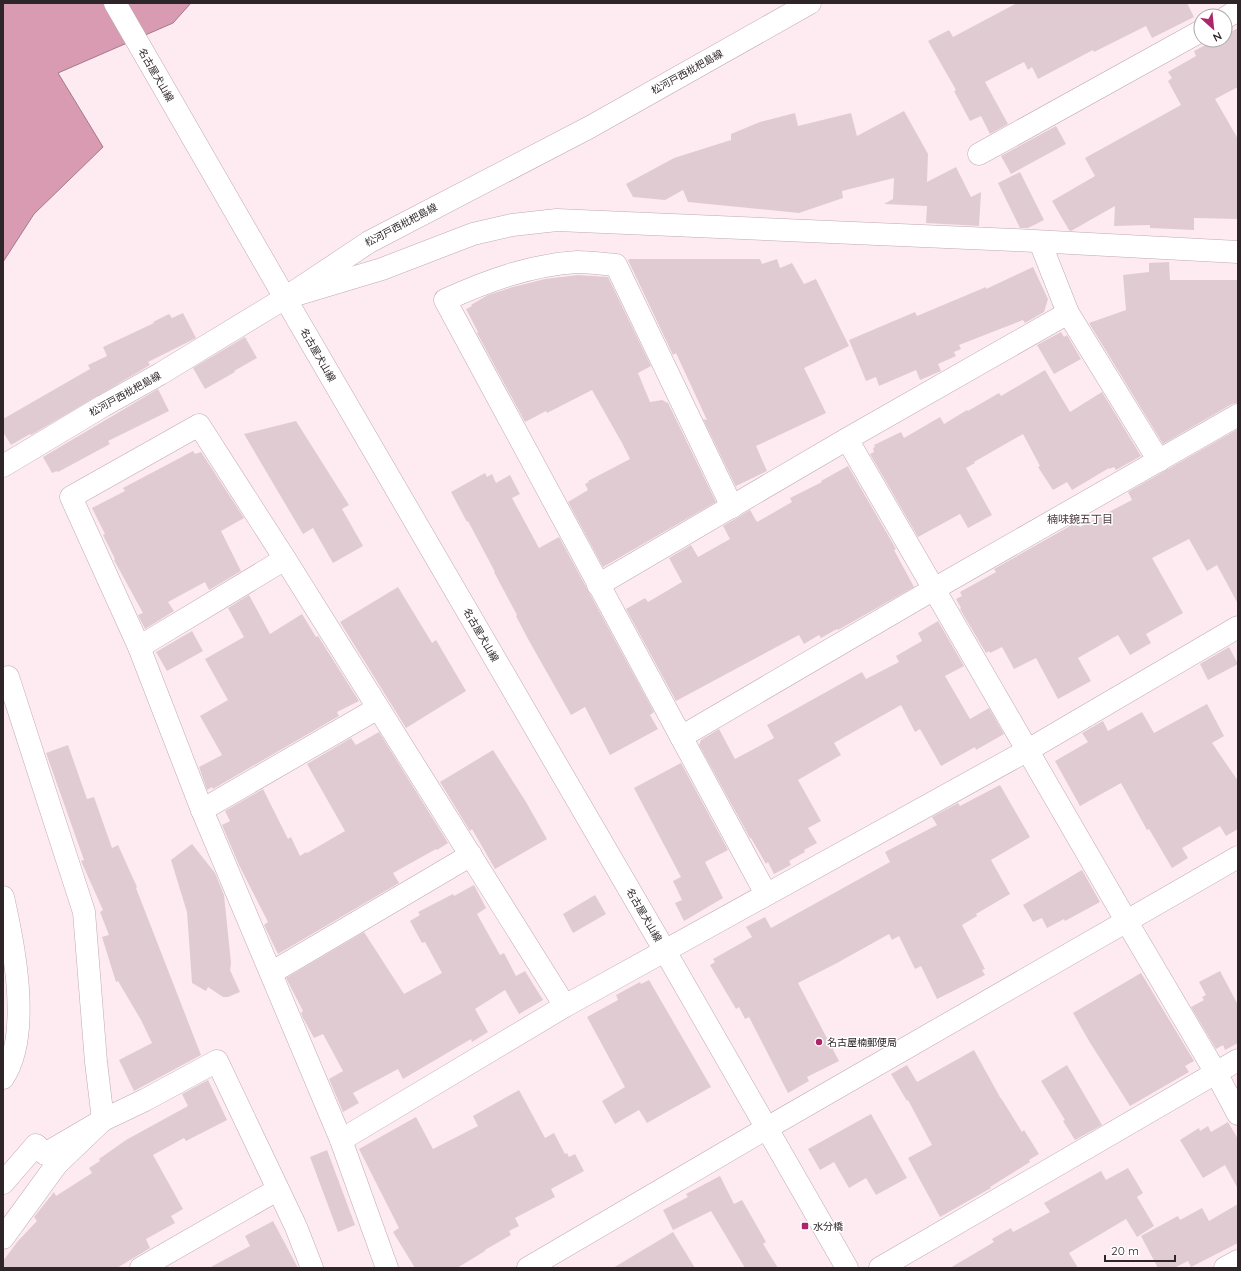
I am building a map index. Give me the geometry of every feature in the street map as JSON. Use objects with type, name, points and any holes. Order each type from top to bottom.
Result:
[{"type":"street","name":"名古屋犬山線","points":[[115,3],[665,951],[847,1268]]},
{"type":"street","name":"松河戸西枇杷島線","points":[[3,466],[103,406],[160,374],[285,298],[369,242],[590,127],[810,3]]},
{"type":"street","points":[[979,154],[1193,35]]},
{"type":"street","points":[[285,298],[382,269],[473,234],[512,225],[557,220],[1040,242],[1238,253]]},
{"type":"street","points":[[1040,242],[1068,313],[1159,461]]},
{"type":"street","points":[[732,508],[616,265],[578,262],[541,266],[504,276],[445,300],[766,894]]},
{"type":"street","points":[[598,585],[732,508],[847,439],[1068,313]]},
{"type":"street","points":[[681,737],[934,588],[1238,415]]},
{"type":"street","points":[[387,1268],[341,1140],[202,810],[139,647],[71,497],[199,425],[285,559],[565,1006]]},
{"type":"street","points":[[847,439],[1216,1073],[1238,1114]]},
{"type":"street","points":[[139,647],[285,559]]},
{"type":"street","points":[[341,1140],[565,1006],[1028,750],[1238,627]]},
{"type":"street","points":[[8,677],[84,912],[96,1062],[103,1120]]},
{"type":"street","points":[[202,810],[378,708]]},
{"type":"street","points":[[271,973],[471,856]]},
{"type":"street","points":[[528,1268],[767,1128],[1238,857]]},
{"type":"street","points":[[3,897],[19,990],[18,1024],[14,1051],[3,1078]]},
{"type":"street","points":[[880,1268],[1238,1060]]},
{"type":"street","points":[[3,1183],[36,1145],[45,1154],[103,1120],[145,1100],[217,1061],[277,1190],[296,1227],[312,1268]]},
{"type":"street","points":[[3,1238],[57,1164],[103,1120]]},
{"type":"street","points":[[141,1268],[277,1190]]},
{"type":"street","points":[[1225,1268],[1238,1260]]},
{"type":"shaded area","points":[[3,3],[191,3],[173,23],[58,73],[103,147],[34,214],[3,262]]},
{"type":"building","points":[[1017,3],[1187,3],[1193,15],[1193,18],[1152,38],[1146,26],[1094,52],[1093,50],[1038,79],[1032,67],[1028,70],[1024,62],[985,82],[1008,124],[990,134],[981,116],[970,121],[954,91],[956,90],[928,41],[949,30],[953,37]]},
{"type":"building","points":[[1238,28],[1238,87],[1215,99],[1238,139],[1238,219],[1194,218],[1194,230],[1150,228],[1150,225],[1114,226],[1115,206],[1071,231],[1069,230],[1052,201],[1095,176],[1085,158],[1181,105],[1168,81],[1172,78],[1168,72],[1196,56],[1194,51],[1200,48],[1233,48],[1233,31]]},
{"type":"building","points":[[904,111],[928,154],[927,182],[956,167],[971,197],[981,192],[979,226],[926,223],[927,206],[884,204],[893,199],[894,178],[842,191],[843,198],[799,213],[688,202],[683,190],[665,200],[633,197],[626,184],[674,158],[731,140],[731,134],[760,122],[795,113],[798,126],[851,113],[857,136]]},
{"type":"building","points":[[1056,126],[1066,144],[1011,174],[1001,156]]},
{"type":"building","points":[[1020,172],[1044,220],[1028,228],[1020,228],[998,183]]},
{"type":"building","points":[[760,259],[762,264],[777,259],[780,268],[792,263],[804,284],[816,279],[849,346],[804,368],[826,413],[756,446],[767,471],[736,486],[737,489],[703,419],[707,420],[676,353],[673,355],[628,260]]},
{"type":"building","points":[[1169,262],[1170,280],[1238,280],[1238,403],[1232,404],[1163,444],[1089,323],[1126,310],[1123,275],[1149,272],[1149,263]]},
{"type":"building","points":[[1033,267],[1048,299],[1044,312],[1025,323],[1023,320],[959,345],[961,349],[954,352],[956,356],[938,364],[941,371],[920,380],[916,370],[879,386],[876,377],[866,381],[849,340],[915,312],[917,316],[986,287],[986,289]]},
{"type":"building","points":[[578,275],[608,277],[651,366],[638,373],[650,402],[662,400],[668,403],[716,502],[603,567],[568,502],[588,490],[585,484],[589,482],[588,481],[630,459],[622,443],[592,390],[547,413],[546,411],[525,422],[477,333],[478,332],[466,309],[488,295],[513,287],[545,279]]},
{"type":"building","points":[[183,313],[196,338],[148,362],[150,365],[31,435],[30,434],[11,445],[3,432],[3,419],[90,369],[88,365],[107,356],[103,347],[154,323],[153,322],[169,314],[172,318]]},
{"type":"building","points":[[1061,332],[1064,337],[1067,335],[1081,359],[1054,374],[1037,345]]},
{"type":"building","points":[[245,337],[257,358],[205,389],[193,368]]},
{"type":"building","points":[[1045,370],[1070,412],[1102,392],[1141,456],[1116,470],[1114,467],[1109,468],[1072,490],[1067,482],[1053,490],[1038,467],[1040,466],[1023,434],[966,468],[992,515],[968,528],[960,514],[918,537],[870,454],[874,452],[874,445],[901,432],[904,438],[940,417],[944,424],[999,393],[1001,396]]},
{"type":"building","points":[[158,389],[169,411],[108,441],[110,444],[58,472],[52,473],[43,457]]},
{"type":"building","points":[[296,421],[349,505],[342,509],[363,546],[333,563],[313,528],[303,534],[244,434]]},
{"type":"building","points":[[1238,429],[1238,604],[1217,565],[1207,571],[1189,539],[1152,558],[1183,613],[1146,634],[1151,643],[1130,655],[1118,635],[1078,658],[1091,681],[1058,699],[1036,658],[1014,669],[1002,647],[990,653],[989,651],[986,653],[960,609],[961,608],[956,599],[962,596],[960,592],[996,572],[994,569],[1077,522],[1080,527],[1132,500],[1128,492]]},
{"type":"building","points":[[193,451],[195,454],[201,452],[244,518],[221,531],[241,571],[209,590],[205,582],[168,602],[174,611],[145,629],[138,615],[143,613],[114,560],[115,559],[103,535],[105,534],[92,508],[125,491],[123,488]]},
{"type":"building","points":[[848,466],[896,549],[894,550],[914,587],[821,638],[819,635],[804,644],[799,635],[676,701],[626,609],[645,598],[648,602],[682,582],[669,558],[691,545],[698,557],[730,539],[723,526],[750,510],[757,522],[792,502],[790,498],[822,482],[821,481]]},
{"type":"building","points":[[485,473],[487,477],[492,474],[496,483],[510,475],[520,494],[512,498],[539,548],[559,537],[654,712],[650,715],[658,729],[610,755],[585,707],[571,715],[528,639],[495,572],[451,492]]},
{"type":"building","points":[[398,587],[432,643],[436,640],[466,691],[406,728],[340,622]]},
{"type":"building","points":[[249,595],[270,634],[302,614],[316,637],[318,636],[359,701],[337,712],[339,716],[213,789],[212,787],[207,790],[199,767],[222,755],[200,716],[228,700],[205,659],[244,637],[228,608]]},
{"type":"building","points":[[938,621],[964,666],[945,676],[970,719],[989,708],[1004,734],[976,750],[975,747],[941,766],[920,729],[915,732],[901,705],[834,743],[841,755],[798,780],[821,821],[808,828],[817,843],[789,861],[791,865],[774,874],[768,862],[766,864],[750,838],[699,745],[701,740],[719,729],[735,759],[774,738],[767,725],[862,672],[866,679],[899,662],[896,656],[922,641],[918,633]]},
{"type":"building","points":[[192,631],[203,651],[167,671],[156,652]]},
{"type":"building","points":[[1229,647],[1238,664],[1208,680],[1200,664]]},
{"type":"building","points":[[1207,704],[1224,736],[1212,743],[1238,781],[1238,829],[1226,836],[1220,826],[1182,848],[1188,858],[1172,868],[1149,829],[1147,830],[1121,783],[1080,806],[1055,761],[1088,742],[1082,733],[1103,721],[1108,731],[1142,712],[1154,733]]},
{"type":"building","points":[[379,732],[448,843],[393,873],[399,883],[278,954],[264,925],[268,922],[239,865],[222,825],[230,821],[225,811],[263,789],[288,839],[291,837],[300,856],[306,852],[307,853],[345,831],[307,764],[351,738],[356,745]]},
{"type":"building","points":[[68,745],[87,799],[94,797],[112,848],[118,845],[137,887],[136,888],[201,1055],[134,1091],[119,1060],[152,1043],[141,1020],[118,981],[116,982],[102,937],[109,935],[100,912],[103,910],[81,861],[84,860],[46,753]]},
{"type":"building","points":[[493,750],[526,802],[547,839],[495,869],[472,829],[470,831],[440,782]]},
{"type":"building","points":[[681,763],[728,850],[705,862],[723,898],[684,921],[675,903],[682,900],[673,881],[681,877],[634,788]]},
{"type":"building","points":[[1000,785],[1030,837],[991,860],[1010,894],[976,914],[977,916],[962,925],[985,969],[982,970],[985,975],[937,999],[921,966],[915,969],[899,936],[892,940],[889,934],[798,983],[839,1061],[807,1077],[809,1081],[788,1093],[749,1017],[745,1019],[739,1007],[736,1009],[710,965],[715,962],[713,959],[752,937],[746,927],[765,917],[771,928],[890,862],[885,852],[937,825],[932,817],[958,803],[960,806]]},
{"type":"building","points":[[192,844],[215,873],[224,895],[231,963],[230,970],[240,992],[228,997],[223,997],[208,987],[206,991],[192,983],[187,912],[171,860]]},
{"type":"building","points":[[1082,870],[1100,902],[1065,921],[1064,919],[1047,928],[1042,918],[1033,922],[1023,905]]},
{"type":"building","points":[[474,885],[486,908],[477,914],[500,955],[504,953],[516,976],[525,971],[543,1000],[519,1014],[505,990],[475,1009],[488,1032],[472,1042],[471,1039],[403,1079],[398,1069],[353,1093],[359,1103],[343,1112],[329,1079],[343,1071],[323,1034],[314,1038],[303,1018],[301,1013],[303,1011],[286,978],[364,932],[404,994],[442,973],[425,942],[422,943],[410,921],[420,915],[418,912],[453,894],[454,896]]},
{"type":"building","points":[[595,895],[606,914],[573,933],[563,914]]},
{"type":"building","points":[[1220,971],[1238,1005],[1238,1043],[1225,1050],[1223,1045],[1216,1049],[1191,1007],[1204,1000],[1202,997],[1206,995],[1199,982]]},
{"type":"building","points":[[1141,973],[1194,1061],[1185,1066],[1189,1072],[1130,1106],[1073,1013]]},
{"type":"building","points":[[649,980],[711,1087],[647,1123],[639,1110],[615,1124],[602,1101],[625,1087],[587,1017],[618,1000],[616,995],[640,982],[641,984]]},
{"type":"building","points":[[974,1050],[1001,1099],[1022,1132],[1024,1130],[1039,1154],[1029,1160],[1030,1162],[990,1187],[991,1188],[940,1217],[908,1158],[932,1145],[908,1100],[907,1101],[891,1074],[907,1065],[917,1082]]},
{"type":"building","points":[[1067,1065],[1102,1125],[1075,1140],[1063,1121],[1065,1120],[1041,1081]]},
{"type":"building","points":[[208,1080],[227,1120],[186,1141],[184,1138],[153,1155],[183,1209],[171,1216],[175,1223],[146,1239],[150,1248],[117,1268],[3,1268],[3,1261],[18,1241],[37,1221],[34,1217],[54,1192],[56,1196],[92,1173],[89,1168],[126,1140],[188,1106],[182,1094]]},
{"type":"building","points":[[519,1090],[545,1138],[554,1133],[565,1154],[567,1153],[569,1157],[575,1154],[584,1171],[551,1189],[555,1197],[515,1218],[519,1226],[509,1231],[511,1235],[457,1268],[415,1268],[393,1232],[399,1228],[359,1149],[416,1117],[433,1149],[478,1126],[473,1116]]},
{"type":"building","points":[[871,1114],[907,1178],[876,1195],[866,1178],[849,1188],[834,1162],[820,1170],[808,1149]]},
{"type":"building","points":[[1228,1122],[1238,1139],[1238,1189],[1225,1165],[1203,1178],[1180,1140],[1199,1128],[1200,1131],[1208,1126],[1211,1132]]},
{"type":"building","points":[[327,1150],[355,1225],[338,1232],[310,1157]]},
{"type":"building","points":[[1128,1168],[1143,1193],[1137,1197],[1154,1226],[1137,1237],[1126,1219],[1069,1253],[1078,1268],[950,1268],[994,1242],[992,1239],[1011,1228],[1013,1232],[1050,1212],[1044,1203],[1101,1171],[1106,1180]]},
{"type":"building","points":[[720,1176],[734,1204],[742,1200],[766,1242],[763,1244],[778,1268],[745,1268],[711,1211],[673,1230],[663,1210],[688,1197],[686,1194]]},
{"type":"building","points":[[1238,1204],[1238,1243],[1191,1267],[1188,1261],[1174,1268],[1158,1268],[1141,1236],[1178,1216],[1180,1220],[1202,1208],[1209,1221]]},
{"type":"building","points":[[273,1221],[298,1268],[209,1268],[250,1246],[245,1236]]},
{"type":"building","points":[[673,1232],[695,1268],[613,1268]]},
{"type":"place","name":"名古屋楠郵便局","points":[[819,1042]]},
{"type":"place","name":"水分橋","points":[[805,1226]]},
{"type":"district","name":"楠味鋺五丁目","points":[[1080,519]]}]
